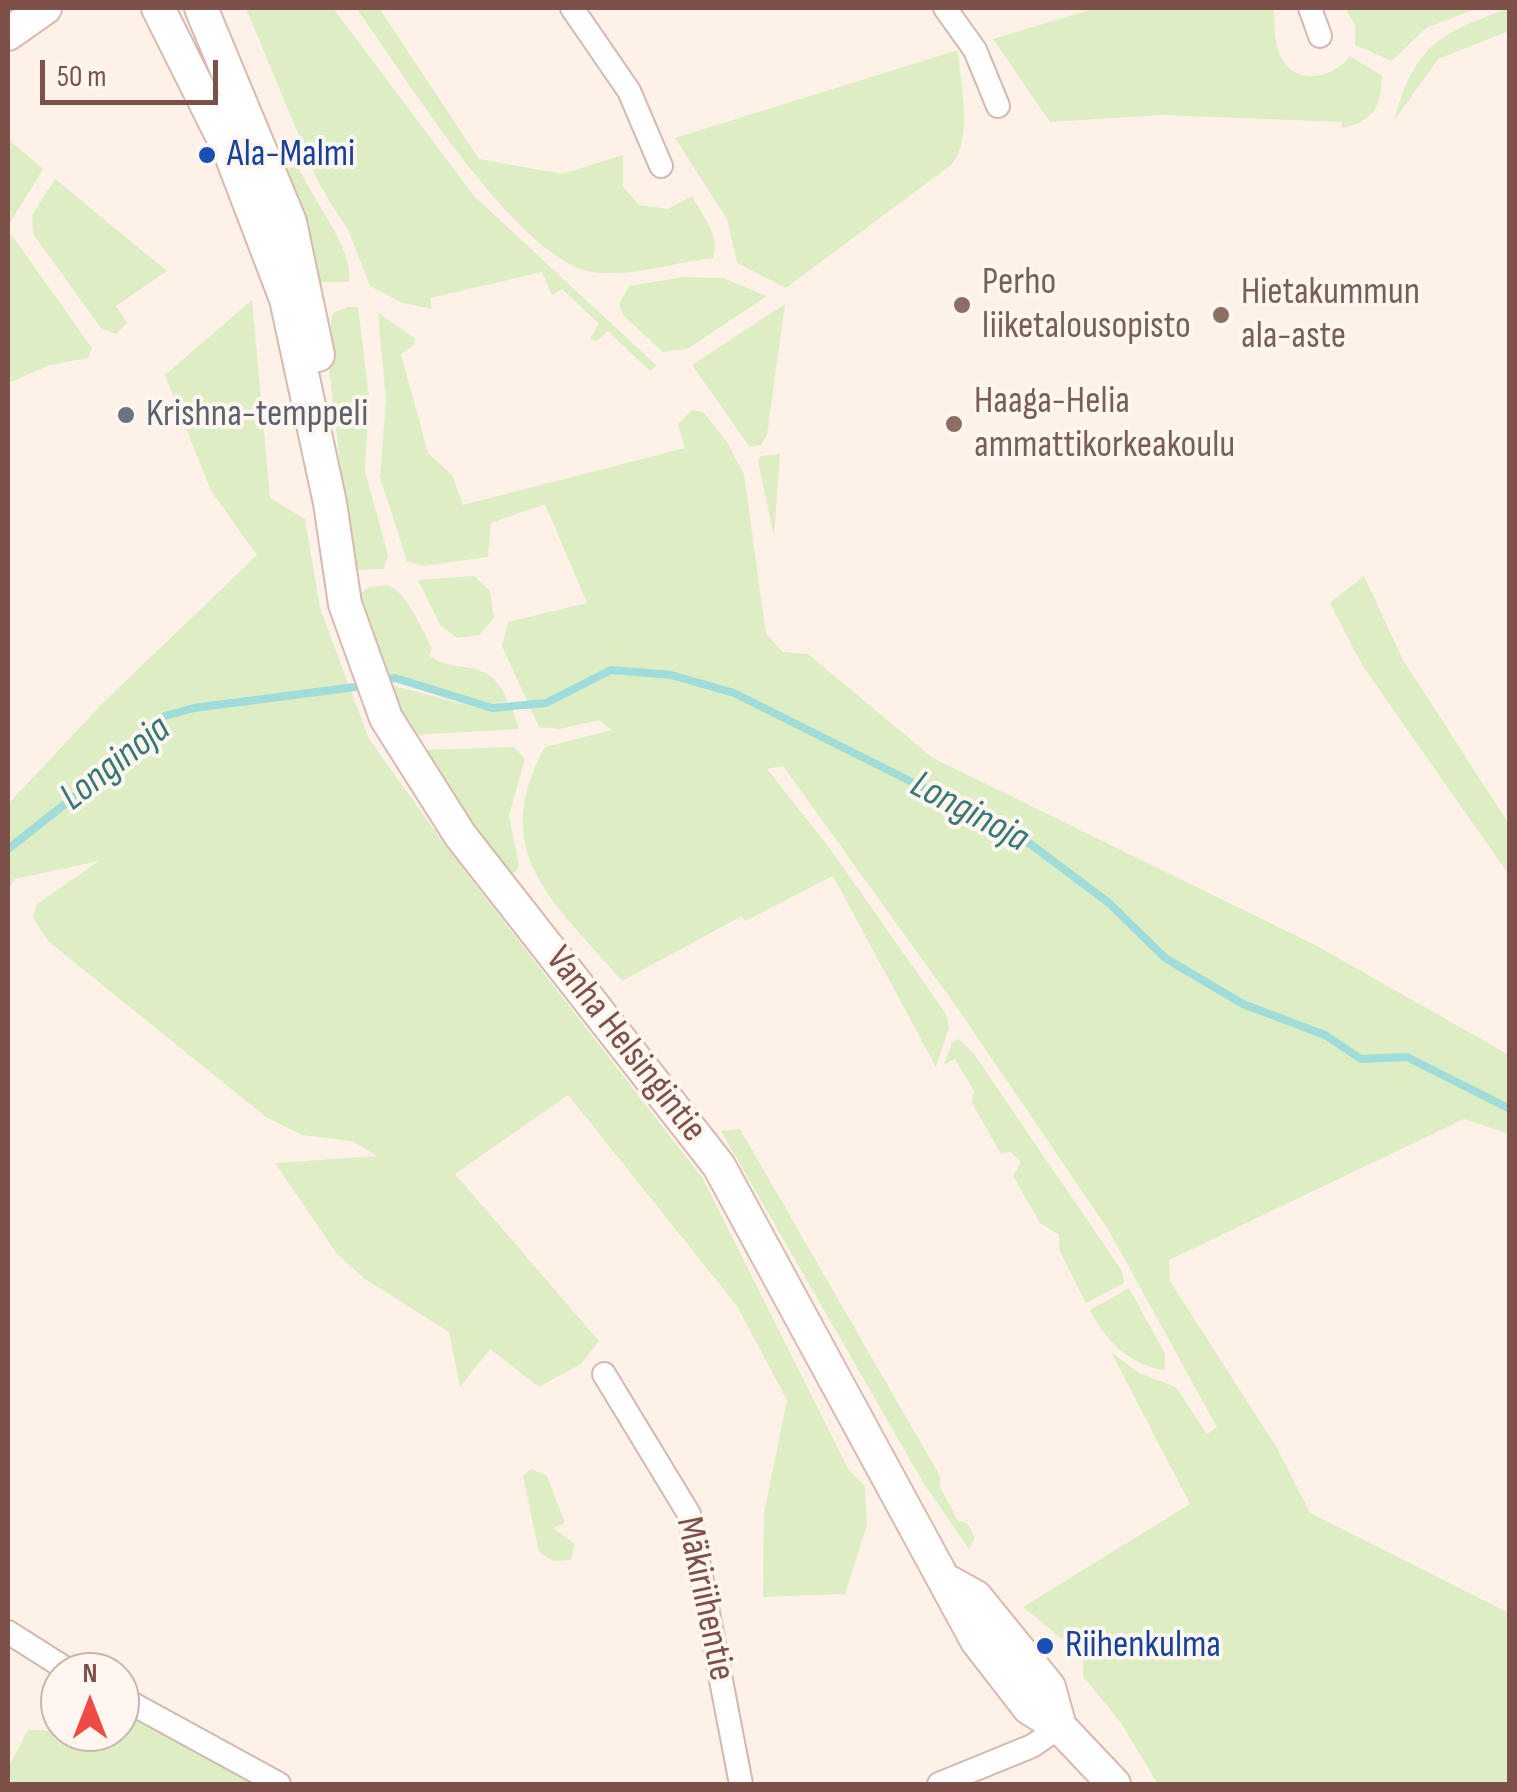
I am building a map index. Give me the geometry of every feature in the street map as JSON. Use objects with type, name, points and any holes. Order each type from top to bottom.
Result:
[{"type":"main road","points":[[8,34],[45,8]]},
{"type":"main road","name":"Vanha Helsingintie","points":[[158,8],[228,150],[286,299],[330,503],[350,622],[386,718],[410,762],[460,834],[719,1166],[896,1499],[949,1582],[976,1598],[1048,1687],[1060,1727],[1114,1784]]},
{"type":"main road","name":"Vanha Helsingintie","points":[[201,8],[275,180],[304,272],[332,446],[330,503]]},
{"type":"street","points":[[572,8],[629,91],[661,166]]},
{"type":"street","points":[[946,8],[975,50],[998,106]]},
{"type":"street","points":[[1310,8],[1320,36]]},
{"type":"street","name":"Mäkiriihentie","points":[[604,1374],[690,1514],[741,1784]]},
{"type":"street","points":[[8,1632],[40,1652]]},
{"type":"street","points":[[140,1708],[278,1784]]},
{"type":"street","points":[[939,1784],[1023,1750],[1060,1727]]},
{"type":"green space","points":[[246,8],[333,8],[474,196],[657,366],[650,371],[608,331],[597,341],[590,339],[599,324],[562,289],[552,295],[542,272],[430,298],[432,309],[403,303],[370,286],[348,230],[319,184]]},
{"type":"green space","points":[[356,8],[379,8],[479,159],[562,174],[623,155],[623,186],[639,205],[668,209],[692,196],[713,234],[713,258],[606,273],[592,272],[562,259],[529,234],[463,159]]},
{"type":"green space","points":[[1096,8],[1274,8],[1276,43],[1286,65],[1294,72],[1324,74],[1350,56],[1382,76],[1380,96],[1368,117],[1342,128],[1342,122],[1161,115],[1050,122],[993,39]]},
{"type":"green space","points":[[1345,8],[1478,8],[1426,28],[1392,61],[1355,45],[1355,24]]},
{"type":"green space","points":[[1509,8],[1509,31],[1438,59],[1394,121],[1411,75],[1433,46],[1464,26]]},
{"type":"green space","points":[[958,50],[964,126],[958,154],[951,165],[786,288],[737,263],[727,219],[675,138]]},
{"type":"green space","points":[[8,139],[43,169],[8,226]]},
{"type":"green space","points":[[298,166],[339,240],[349,269],[349,282],[312,282],[293,216],[288,169]]},
{"type":"green space","points":[[55,179],[167,271],[116,306],[127,323],[116,334],[101,328],[33,234],[32,215]]},
{"type":"green space","points":[[8,230],[92,348],[88,358],[50,365],[8,383]]},
{"type":"green space","points":[[684,277],[723,278],[767,296],[687,349],[663,352],[624,316],[619,304],[629,286]]},
{"type":"green space","points":[[252,300],[270,498],[305,519],[320,608],[369,739],[444,844],[703,1179],[848,1469],[865,1486],[867,1525],[845,1594],[763,1597],[764,1513],[787,1400],[737,1306],[568,1095],[455,1174],[599,1341],[581,1364],[539,1387],[490,1349],[460,1387],[449,1332],[365,1279],[336,1253],[275,1163],[377,1156],[352,1141],[302,1135],[266,1117],[48,941],[33,918],[37,904],[99,861],[15,879],[8,889],[8,804],[104,702],[257,555],[211,491],[165,375]]},
{"type":"green space","points":[[785,304],[767,435],[761,445],[750,447],[692,365]]},
{"type":"green space","points":[[358,307],[369,398],[365,471],[388,555],[384,569],[360,570],[352,563],[326,344],[333,313]]},
{"type":"green space","points":[[378,313],[415,338],[414,345],[401,354],[428,453],[452,475],[463,505],[685,448],[678,424],[692,410],[703,412],[727,442],[744,474],[766,634],[783,652],[808,654],[933,758],[1317,946],[1509,1055],[1509,1134],[1464,1119],[1169,1260],[1170,1281],[1277,1448],[1310,1513],[1509,1613],[1509,1784],[1157,1783],[1121,1723],[1083,1676],[1083,1656],[1023,1607],[1190,1504],[1111,1352],[1139,1373],[1176,1387],[1207,1434],[1217,1427],[1109,1231],[963,1016],[783,766],[767,769],[831,850],[946,1014],[949,1027],[936,1067],[833,876],[745,921],[742,916],[622,981],[553,901],[526,847],[523,818],[529,785],[545,747],[612,730],[599,720],[559,729],[539,727],[502,646],[508,622],[587,603],[545,504],[491,523],[488,557],[423,566],[407,561],[380,477],[386,401]]},
{"type":"green space","points":[[780,454],[774,536],[758,461],[761,456]]},
{"type":"green space","points":[[474,576],[490,591],[494,618],[479,635],[457,638],[440,625],[418,580]]},
{"type":"green space","points":[[1364,576],[1403,660],[1509,824],[1509,875],[1362,665],[1330,603]]},
{"type":"green space","points":[[389,585],[414,613],[432,649],[429,656],[492,677],[508,701],[490,704],[395,674],[382,676],[358,595],[369,587]]},
{"type":"green space","points":[[386,684],[490,711],[513,710],[519,729],[413,735]]},
{"type":"green space","points":[[514,747],[525,759],[509,815],[519,866],[512,876],[445,792],[421,750]]},
{"type":"green space","points":[[959,1039],[974,1054],[1122,1271],[1124,1283],[1086,1303],[1059,1249],[1059,1235],[1040,1223],[1013,1176],[1021,1162],[1011,1152],[1001,1154],[972,1103],[974,1091],[955,1059],[944,1064],[952,1043]]},
{"type":"green space","points":[[740,1129],[940,1476],[940,1487],[958,1521],[967,1523],[975,1538],[969,1549],[924,1484],[721,1131]]},
{"type":"green space","points":[[1129,1288],[1165,1354],[1165,1370],[1140,1363],[1120,1349],[1090,1310]]},
{"type":"green space","points":[[531,1469],[547,1476],[565,1523],[553,1528],[575,1544],[571,1560],[553,1561],[539,1552],[523,1476]]},
{"type":"green space","points":[[140,1717],[263,1784],[8,1784],[8,1768],[28,1730],[40,1730],[40,1752],[140,1752]]},
{"type":"waterway","name":"Longinoja","points":[[384,679],[395,678],[492,708],[546,703],[611,670],[671,675],[734,693],[948,800],[1001,839],[1029,843],[1109,903],[1165,958],[1243,1004],[1325,1035],[1361,1059],[1407,1057],[1510,1109]]},
{"type":"waterway","name":"Longinoja","points":[[8,849],[121,760],[165,716],[194,708],[355,687]]},
{"type":"place","name":"Ala-Malmi","points":[[207,155]]},
{"type":"place","name":"Perho liiketalousopisto","points":[[962,305]]},
{"type":"place","name":"Hietakummun ala-aste","points":[[1221,315]]},
{"type":"place","name":"Krishna-temppeli","points":[[126,415]]},
{"type":"place","name":"Haaga-Helia ammattikorkeakoulu","points":[[954,424]]},
{"type":"place","name":"Riihenkulma","points":[[1045,1646]]}]
